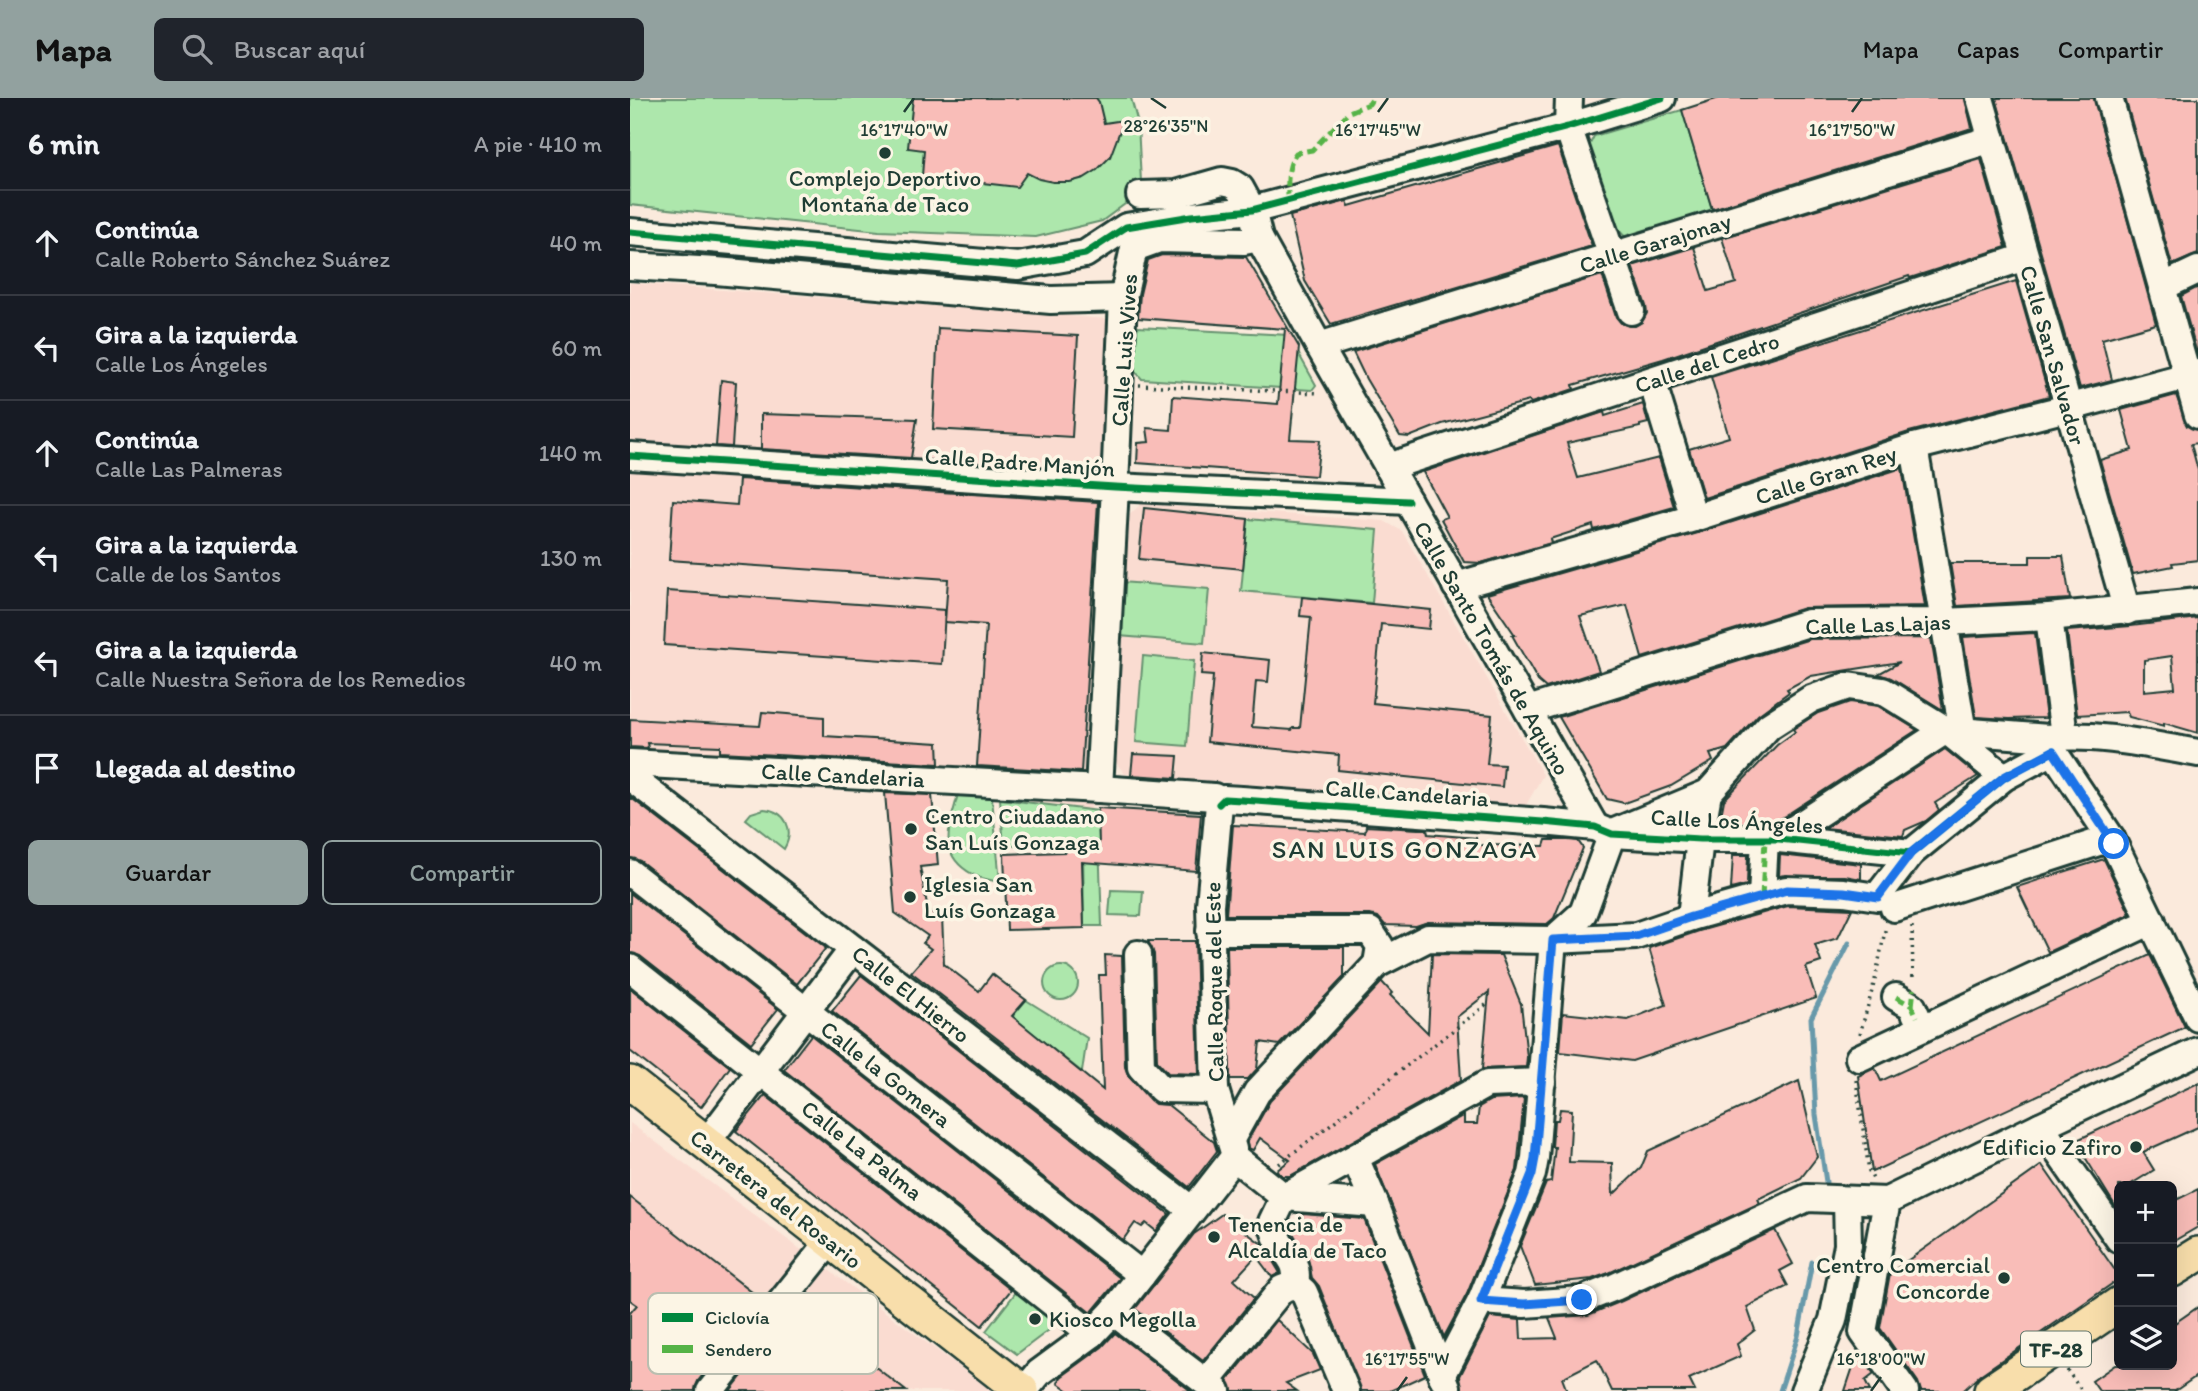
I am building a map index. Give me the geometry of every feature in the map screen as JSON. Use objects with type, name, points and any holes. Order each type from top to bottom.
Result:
[{"type":"main road","name":"Carretera del Rosario","points":[[630,1083],[1023,1391]]},
{"type":"main road","points":[[2177,1267],[2198,1254]]},
{"type":"main road","points":[[2177,1290],[2198,1280]]},
{"type":"main road","name":"TF-28","points":[[1991,1391],[2115,1307]]},
{"type":"main road","name":"TF-28","points":[[2024,1391],[2114,1329]]},
{"type":"street","points":[[1569,98],[1568,127],[1631,311]]},
{"type":"street","points":[[630,232],[1018,266],[1085,254],[1126,227],[1252,210],[1568,127],[1662,98]]},
{"type":"street","name":"Calle San Salvador","points":[[1980,98],[2127,611]]},
{"type":"street","points":[[2109,98],[2162,287],[2192,375],[2198,415]]},
{"type":"street","name":"Calle Garajonay","points":[[1319,346],[1992,139]]},
{"type":"street","points":[[1140,195],[1176,194],[1222,181],[1240,188],[1252,210]]},
{"type":"street","name":"Calle Santo Tomás de Aquino","points":[[1252,210],[1259,238],[1319,346],[1565,775],[1604,830]]},
{"type":"street","name":"Calle Luis Vives","points":[[1100,789],[1123,298],[1134,248],[1158,239],[1244,241],[1259,238]]},
{"type":"street","name":"Calle del Cedro","points":[[1388,467],[2025,257]]},
{"type":"street","points":[[630,266],[1051,300],[1123,298]]},
{"type":"street","points":[[2162,287],[2198,271]]},
{"type":"street","name":"Calle Gran Rey","points":[[1456,586],[1694,517],[1914,447],[2192,375]]},
{"type":"street","points":[[1652,381],[1694,517]]},
{"type":"street","points":[[1914,447],[1944,622],[1954,731]]},
{"type":"street","name":"Calle Padre Manjón","points":[[630,456],[1115,487],[1408,501]]},
{"type":"street","name":"Calle Las Lajas","points":[[1528,710],[1808,623],[1944,622],[2049,617],[2198,602]]},
{"type":"street","points":[[2049,617],[2055,742],[2111,838],[2198,1018]]},
{"type":"street","points":[[1446,1383],[1532,1174],[1553,940],[1583,913],[1604,830],[1708,793],[1769,726],[1811,699],[1848,686],[1882,691],[1954,731],[2004,777]]},
{"type":"street","points":[[1762,897],[1772,839],[1954,731],[2055,742],[2136,743],[2198,753]]},
{"type":"street","points":[[1023,1391],[1039,1373],[1092,1334],[1113,1312],[1192,1210],[1232,1148],[1247,1107],[1257,1092],[1377,964],[1428,938],[1553,940],[1636,936],[1691,917],[1787,890],[1844,892],[1878,897],[1911,853],[2004,777],[2055,742]]},
{"type":"street","name":"Calle Candelaria","points":[[630,763],[1100,789],[1214,797],[1219,804],[1224,799],[1242,800],[1543,822],[1604,830]]},
{"type":"street","points":[[1543,822],[1557,800],[1565,775]]},
{"type":"street","name":"Calle El Hierro","points":[[630,777],[1192,1210]]},
{"type":"street","points":[[1691,917],[1708,793]]},
{"type":"street","name":"Calle Roque del Este","points":[[1219,804],[1211,886],[1210,930],[1217,1095],[1232,1148]]},
{"type":"street","name":"Calle Los Ángeles","points":[[1604,830],[1700,839],[1772,839],[1911,853]]},
{"type":"street","points":[[1901,906],[2111,838]]},
{"type":"street","name":"Calle la Gomera","points":[[630,873],[1142,1275]]},
{"type":"street","points":[[1859,1058],[2152,920]]},
{"type":"street","points":[[1210,930],[1370,931],[1380,946],[1377,964]]},
{"type":"street","points":[[706,1143],[853,949]]},
{"type":"street","points":[[1138,954],[1141,1067],[1161,1089],[1217,1095],[1247,1107]]},
{"type":"street","name":"Calle La Palma","points":[[630,968],[1092,1334]]},
{"type":"street","points":[[1481,1301],[1524,1304],[1582,1300],[1807,1198],[1887,1201],[2198,1051]]},
{"type":"street","points":[[1295,1284],[1296,1264],[1278,1241],[1272,1222],[1284,1197],[1487,1084],[1542,1082]]},
{"type":"street","points":[[2040,1126],[2114,1232]]},
{"type":"street","points":[[1232,1148],[1260,1178],[1284,1197],[1375,1204]]},
{"type":"street","points":[[1354,1158],[1446,1383]]},
{"type":"street","points":[[1804,1391],[1833,1320],[1848,1245],[1847,1200]]},
{"type":"street","points":[[1887,1201],[1863,1332],[1905,1391]]},
{"type":"street","points":[[788,1293],[830,1241]]},
{"type":"street","points":[[1113,1312],[1211,1387],[1282,1289],[1295,1284]]},
{"type":"street","points":[[1295,1284],[1304,1292],[1346,1391]]},
{"type":"street","points":[[710,1391],[724,1374]]},
{"type":"path","points":[[1119,384],[1347,394]]},
{"type":"path","points":[[1901,906],[1912,920],[1910,1002]]},
{"type":"path","points":[[1260,1178],[1486,1005]]},
{"type":"path","points":[[2063,1364],[2082,1391]]},
{"type":"shaded area","points":[[630,283],[1120,320],[1091,810],[630,754]]},
{"type":"shaded area","points":[[1141,504],[1384,521],[1402,531],[1543,775],[1525,807],[1125,774],[1114,760],[1124,520]]},
{"type":"shaded area","points":[[630,1123],[860,1293],[648,1293],[648,1374],[878,1374],[878,1307],[992,1391],[630,1391]]},
{"type":"green space","name":"Complejo Deportivo Montaña de Taco","points":[[630,98],[1131,98],[1138,124],[1141,182],[1152,184],[1102,221],[1036,237],[879,231],[630,205]]},
{"type":"green space","points":[[1682,110],[1714,216],[1628,240],[1615,226],[1589,146],[1594,136]]},
{"type":"green space","points":[[1137,327],[1288,335],[1316,385],[1312,390],[1142,379],[1134,370]]},
{"type":"green space","points":[[1248,519],[1378,530],[1372,603],[1241,591]]},
{"type":"green space","points":[[1121,582],[1209,589],[1204,643],[1119,636]]},
{"type":"green space","points":[[1143,656],[1194,661],[1187,746],[1136,742]]},
{"type":"green space","points":[[958,794],[992,798],[1000,882],[975,876],[954,858],[948,838]]},
{"type":"green space","points":[[1000,799],[1098,811],[1102,926],[1084,926],[1083,845],[1004,846]]},
{"type":"green space","points":[[764,809],[778,813],[786,823],[789,835],[784,849],[746,819],[751,813]]},
{"type":"green space","points":[[1111,890],[1143,891],[1141,916],[1109,915]]},
{"type":"green space","points":[[1061,966],[1073,971],[1078,983],[1073,995],[1061,1000],[1049,995],[1044,983],[1049,971]]},
{"type":"green space","points":[[1026,1000],[1087,1038],[1082,1072],[1012,1017]]},
{"type":"green space","points":[[1017,1291],[1057,1324],[1017,1354],[986,1331]]},
{"type":"building","points":[[913,98],[1096,98],[1104,123],[1124,120],[1110,157],[1097,170],[1070,182],[1053,182],[1027,173],[1017,187],[922,176],[924,150],[908,148]]},
{"type":"building","points":[[1719,98],[1965,98],[1972,128],[1712,209],[1682,110]]},
{"type":"building","points":[[1996,98],[2094,98],[2156,324],[2102,339],[2112,380],[2080,388]]},
{"type":"building","points":[[2125,98],[2198,98],[2198,254],[2172,265]]},
{"type":"building","points":[[1558,146],[1592,246],[1331,324],[1305,281],[1290,216],[1347,201],[1349,206]]},
{"type":"building","points":[[1981,159],[2006,247],[1910,278],[1909,276],[1663,359],[1573,385],[1574,389],[1531,403],[1529,401],[1442,424],[1409,437],[1400,436],[1353,352],[1602,275],[1616,317],[1621,323],[1635,326],[1642,322],[1647,313],[1632,266],[1694,247],[1708,291],[1736,283],[1722,238]]},
{"type":"building","points":[[1162,255],[1246,257],[1299,347],[1290,439],[1320,440],[1316,476],[1137,463],[1138,443],[1149,442],[1147,428],[1171,430],[1173,396],[1278,404],[1285,329],[1138,318],[1140,294],[1148,260]]},
{"type":"building","points":[[2016,281],[2049,396],[1909,432],[1704,498],[1689,449],[1729,437],[1711,377]]},
{"type":"building","points":[[2198,287],[2198,357],[2181,296]]},
{"type":"building","points":[[938,328],[1078,336],[1072,437],[933,429]]},
{"type":"building","points":[[721,380],[736,382],[732,447],[716,446]]},
{"type":"building","points":[[2176,395],[2187,426],[2198,430],[2198,443],[2191,444],[2198,470],[2198,560],[2172,563],[2173,566],[2133,574],[2100,460],[2132,450],[2121,410]]},
{"type":"building","points":[[1643,404],[1648,423],[1567,443],[1578,478],[1659,458],[1674,507],[1594,530],[1593,525],[1550,539],[1551,543],[1481,563],[1464,562],[1441,519],[1447,517],[1423,472],[1604,412],[1605,416]]},
{"type":"building","points":[[761,414],[917,419],[911,458],[761,449]]},
{"type":"building","points":[[1902,468],[1925,606],[1804,608],[1642,658],[1627,605],[1580,616],[1599,671],[1546,688],[1538,681],[1512,635],[1515,635],[1487,594],[1698,533]]},
{"type":"building","points":[[739,479],[1098,502],[1081,772],[977,766],[986,625],[945,622],[948,579],[669,560],[673,500],[737,505]]},
{"type":"building","points":[[1144,508],[1248,519],[1243,569],[1139,559]]},
{"type":"building","points":[[2030,556],[2063,556],[2070,599],[1957,606],[1950,563],[2030,563]]},
{"type":"building","points":[[667,591],[945,610],[942,664],[664,645]]},
{"type":"building","points":[[1302,597],[1431,610],[1429,629],[1381,624],[1373,703],[1492,715],[1487,764],[1504,765],[1502,787],[1338,770],[1339,755],[1207,742],[1213,676],[1201,675],[1203,653],[1270,660],[1268,682],[1256,681],[1252,727],[1292,730],[1300,728],[1311,617],[1300,616]]},
{"type":"building","points":[[2198,618],[2198,733],[2129,717],[2127,712],[2077,715],[2067,631]],"holes":[[[2172,656],[2175,688],[2144,691],[2144,660]]]},
{"type":"building","points":[[2035,633],[2046,718],[1976,717],[1963,637]]},
{"type":"building","points":[[1931,638],[1943,710],[1891,678],[1878,674],[1900,662],[1811,676],[1787,689],[1789,692],[1758,715],[1727,749],[1710,754],[1713,761],[1671,786],[1624,803],[1607,799],[1559,717],[1810,639]]},
{"type":"building","points":[[1850,702],[1878,706],[1917,730],[1774,823],[1721,823],[1724,800],[1777,745],[1795,732],[1793,729],[1818,713]]},
{"type":"building","points":[[762,712],[824,717],[824,736],[938,743],[939,764],[720,752],[720,746],[647,743],[648,748],[630,747],[630,719],[760,726]]},
{"type":"building","points":[[1945,749],[1978,776],[1935,803],[1939,810],[1926,821],[1905,830],[1903,836],[1825,828]]},
{"type":"building","points":[[1133,754],[1178,756],[1176,778],[1131,775]]},
{"type":"building","points":[[885,793],[932,795],[938,865],[920,867],[928,910],[940,919],[942,916],[944,964],[979,991],[992,974],[1026,1000],[1012,1016],[1103,1090],[1099,975],[1106,975],[1105,955],[1122,956],[1125,1067],[1129,1077],[1155,1104],[1168,1105],[1214,1142],[1217,1151],[1189,1187],[911,972],[931,949],[923,943],[928,936],[895,913]]},
{"type":"building","points":[[630,797],[826,948],[797,984],[640,861],[630,858]]},
{"type":"building","points":[[1098,808],[1201,814],[1196,871],[1082,862],[1084,928],[1007,930],[1004,854],[1065,852],[1065,844],[1099,845]]},
{"type":"building","points":[[1233,825],[1365,832],[1366,826],[1427,829],[1428,834],[1476,838],[1477,845],[1544,846],[1546,840],[1568,840],[1578,841],[1583,848],[1554,918],[1547,924],[1428,922],[1416,926],[1385,925],[1378,917],[1370,915],[1226,915]]},
{"type":"building","points":[[1733,855],[1748,855],[1747,885],[1731,889]]},
{"type":"building","points":[[1780,855],[1861,864],[1861,879],[1845,876],[1779,876]]},
{"type":"building","points":[[2104,859],[2130,914],[2048,952],[2017,887]]},
{"type":"building","points":[[630,893],[778,1009],[751,1043],[640,956],[630,953]]},
{"type":"building","points":[[1788,906],[1852,909],[1838,938],[1815,945],[1821,962],[1806,967],[1816,998],[1632,1061],[1560,1052],[1563,1013],[1628,1020],[1666,1005],[1649,948]]},
{"type":"building","points":[[1148,941],[1195,941],[1199,1074],[1168,1073],[1157,1061],[1154,954]]},
{"type":"building","points":[[1227,947],[1344,947],[1344,977],[1279,1045],[1260,1042],[1257,1069],[1248,1079],[1230,1079]]},
{"type":"building","points":[[1432,954],[1501,955],[1521,1004],[1526,1067],[1482,1069],[1489,992],[1457,1017],[1461,1080],[1290,1176],[1283,1176],[1276,1171],[1290,1160],[1260,1138],[1253,1150],[1248,1148],[1247,1142],[1270,1101],[1382,982],[1392,993],[1390,995],[1428,1033]]},
{"type":"building","points":[[2150,955],[2185,1027],[1872,1172],[1858,1076],[1875,1068],[1881,1081]]},
{"type":"building","points":[[861,975],[1169,1214],[1156,1231],[1146,1223],[1142,1227],[1135,1223],[1123,1240],[832,1011]]},
{"type":"building","points":[[630,988],[730,1067],[701,1107],[630,1051]]},
{"type":"building","points":[[811,1035],[1120,1278],[1091,1313],[784,1070]]},
{"type":"building","points":[[1799,1081],[1817,1157],[1801,1178],[1758,1199],[1760,1203],[1609,1273],[1592,1279],[1535,1285],[1520,1246],[1546,1183],[1551,1182],[1555,1147],[1552,1147],[1554,1120],[1558,1120],[1560,1109],[1572,1110],[1569,1162],[1612,1163],[1613,1195],[1641,1168],[1648,1151]]},
{"type":"building","name":"Edificio Zafiro","points":[[2198,1083],[2198,1127],[2143,1152],[2154,1170],[2136,1181],[2114,1181],[2114,1204],[2075,1141]]},
{"type":"building","points":[[765,1095],[1011,1290],[982,1326],[736,1131]]},
{"type":"building","points":[[1524,1098],[1517,1170],[1467,1294],[1444,1337],[1375,1164],[1464,1115],[1464,1124],[1477,1124],[1479,1107],[1491,1100]]},
{"type":"building","name":"Centro Comercial Concorde","points":[[2042,1165],[2114,1269],[2114,1282],[1980,1375],[1963,1391],[1921,1391],[1918,1382],[1880,1328],[1890,1273]]},
{"type":"building","points":[[2198,1189],[2198,1227],[2177,1239],[2177,1200]]},
{"type":"building","points":[[630,1197],[753,1293],[648,1293],[648,1374],[704,1374],[695,1391],[630,1391],[630,1313],[637,1305],[630,1300]]},
{"type":"building","points":[[1222,1214],[1263,1245],[1280,1273],[1272,1277],[1256,1256],[1234,1280],[1254,1298],[1203,1361],[1135,1309],[1194,1234]]},
{"type":"building","points":[[1303,1214],[1364,1219],[1425,1375],[1390,1391],[1361,1391],[1319,1286],[1312,1278],[1307,1256],[1291,1230],[1303,1219]]},
{"type":"building","points":[[1775,1230],[1793,1264],[1780,1271],[1788,1286],[1747,1307],[1755,1330],[1737,1344],[1741,1356],[1689,1379],[1695,1391],[1612,1391],[1597,1360],[1562,1378],[1567,1391],[1462,1391],[1460,1376],[1490,1317],[1520,1320],[1521,1339],[1557,1338],[1549,1318],[1588,1315]]},
{"type":"building","points":[[2198,1307],[2198,1375],[2175,1391],[2099,1391],[2092,1381],[2114,1366],[2114,1370],[2177,1370],[2177,1322]]},
{"type":"building","points":[[1277,1320],[1313,1354],[1320,1370],[1286,1383],[1297,1391],[1232,1391],[1228,1380]]},
{"type":"building","points":[[1115,1333],[1191,1391],[1069,1391],[1058,1383],[1061,1377],[1102,1347]]},
{"type":"building","points":[[1858,1352],[1874,1374],[1865,1381],[1870,1391],[1845,1391]]},
{"type":"building","points":[[878,1369],[906,1391],[730,1391],[744,1374],[878,1374]]},
{"type":"waterway","points":[[1826,1182],[1816,1115],[1811,1018],[1849,943]]},
{"type":"waterway","points":[[1780,1391],[1798,1336],[1812,1262]]},
{"type":"marked path","points":[[1288,201],[1289,170],[1296,153],[1312,150],[1349,112],[1369,104],[1373,98]]},
{"type":"marked path","points":[[1762,897],[1765,839]]},
{"type":"marked path","points":[[1912,1006],[1914,989]]},
{"type":"marked path","points":[[1896,997],[1912,1006],[1917,1017]]},
{"type":"cycle path","points":[[630,232],[1018,266],[1085,254],[1126,227],[1252,210],[1568,127],[1662,98]]},
{"type":"cycle path","points":[[630,456],[1115,487],[1408,501]]},
{"type":"cycle path","points":[[1219,804],[1224,799],[1242,800],[1543,822],[1595,827],[1612,834],[1700,839],[1779,839],[1911,853],[2004,777],[2053,751]]},
{"type":"place","name":"Complejo Deportivo Montaña de Taco","points":[[885,153]]},
{"type":"place","name":"Centro Ciudadano San Luís Gonzaga","points":[[911,829]]},
{"type":"place","name":"Iglesia San Luís Gonzaga","points":[[910,897]]},
{"type":"place","name":"Edificio Zafiro","points":[[2136,1147]]},
{"type":"place","name":"Tenencia de Alcaldía de Taco","points":[[1214,1237]]},
{"type":"place","name":"Centro Comercial Concorde","points":[[2004,1278]]},
{"type":"place","name":"Kiosco Megolla","points":[[1035,1319]]},
{"type":"district","name":"SAN LUIS GONZAGA","points":[[1405,849]]},
{"type":"route","points":[[1582,1300],[1524,1304],[1481,1301],[1532,1174],[1553,940],[1636,936],[1691,917],[1787,890],[1844,892],[1878,897],[1911,853],[2004,777],[2053,751],[2114,844]]}]
